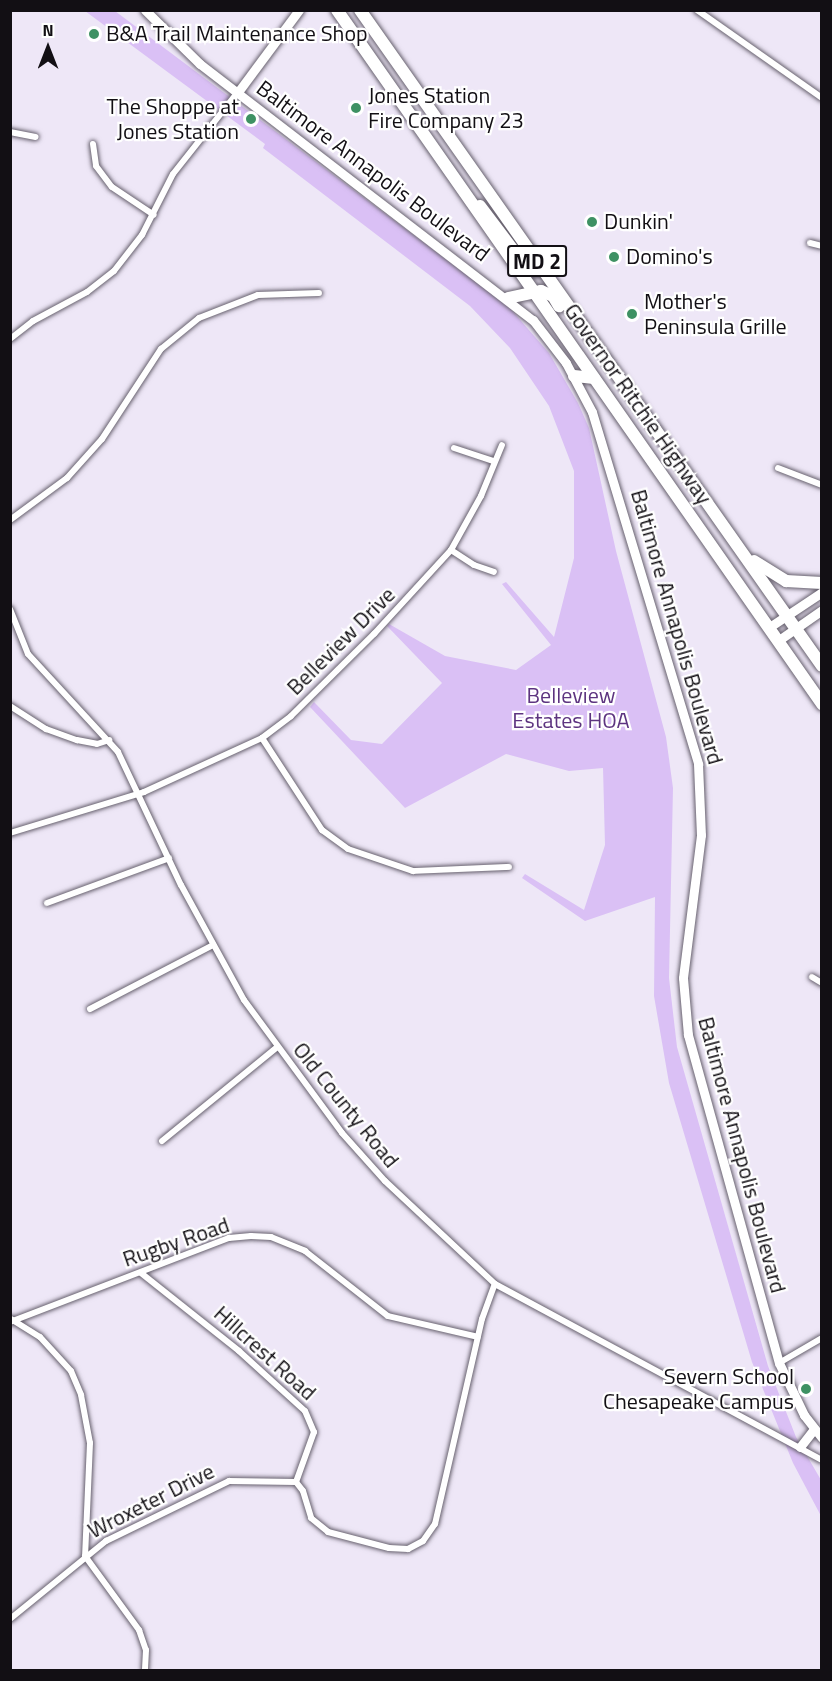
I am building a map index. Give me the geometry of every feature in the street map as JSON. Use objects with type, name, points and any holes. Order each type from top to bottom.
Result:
[{"type":"highway","name":"Governor Ritchie Highway","points":[[337,10],[533,292],[771,626],[822,704]]},
{"type":"highway","name":"Governor Ritchie Highway","points":[[360,10],[822,666]]},
{"type":"highway","points":[[439,157],[500,229],[530,272],[544,271]]},
{"type":"highway","points":[[508,298],[533,292],[553,296],[594,355],[618,376]]},
{"type":"highway","points":[[574,376],[594,378]]},
{"type":"highway","points":[[738,547],[777,578],[801,584],[822,583]]},
{"type":"street","name":"Baltimore Annapolis Boulevard","points":[[145,10],[200,64],[508,298],[543,330],[574,376],[600,434],[698,764],[701,835],[685,959],[685,1015],[779,1363],[814,1429],[822,1438]]},
{"type":"street","points":[[10,339],[33,321],[107,278],[129,254],[154,214],[172,174],[238,92],[299,10]]},
{"type":"street","points":[[698,10],[822,98]]},
{"type":"street","points":[[10,132],[36,137]]},
{"type":"street","points":[[93,144],[96,166],[112,188],[154,214]]},
{"type":"street","points":[[810,243],[822,246]]},
{"type":"street","points":[[10,520],[67,478],[102,439],[161,349],[198,318],[258,295],[319,293]]},
{"type":"street","name":"Belleview Drive","points":[[10,833],[139,792],[262,738],[321,688],[451,550],[480,496],[493,461],[502,445]]},
{"type":"street","points":[[454,448],[493,461]]},
{"type":"street","points":[[778,468],[822,485]]},
{"type":"street","points":[[451,550],[474,566],[494,572]]},
{"type":"street","points":[[771,626],[822,592]]},
{"type":"street","name":"Old County Road","points":[[10,609],[28,654],[109,740],[139,792],[213,945],[276,1048],[361,1156],[431,1227],[495,1284],[822,1460]]},
{"type":"street","points":[[779,640],[822,610]]},
{"type":"street","points":[[10,706],[46,729],[77,740],[97,744],[109,740]]},
{"type":"street","points":[[262,738],[322,830],[348,849],[413,872],[509,867]]},
{"type":"street","points":[[47,903],[169,858]]},
{"type":"street","points":[[90,1009],[213,945]]},
{"type":"street","points":[[812,977],[822,983]]},
{"type":"street","points":[[162,1142],[276,1048]]},
{"type":"street","name":"Rugby Road","points":[[11,1320],[229,1238],[271,1237],[305,1251],[388,1316],[478,1337]]},
{"type":"street","name":"Hillcrest Road","points":[[141,1273],[239,1350],[305,1411],[315,1432],[296,1482]]},
{"type":"street","points":[[296,1482],[303,1491],[311,1518],[328,1532],[389,1548],[408,1549],[423,1541],[435,1524],[478,1337],[495,1284]]},
{"type":"street","points":[[11,1320],[40,1337],[71,1371],[81,1395],[90,1443],[85,1556],[139,1629],[146,1650],[145,1671]]},
{"type":"street","points":[[779,1363],[822,1338]]},
{"type":"street","points":[[800,1447],[814,1429]]},
{"type":"street","name":"Wroxeter Drive","points":[[10,1619],[85,1556],[224,1482],[296,1482]]},
{"type":"green space","name":"Belleview Estates HOA","points":[[85,11],[115,11],[508,306],[549,353],[578,403],[589,428],[616,551],[666,737],[673,788],[669,978],[677,1047],[768,1366],[796,1437],[821,1480],[821,1516],[793,1463],[752,1362],[669,1083],[654,996],[655,897],[585,921],[522,878],[525,874],[584,910],[605,845],[603,768],[569,771],[506,754],[405,808],[310,707],[314,702],[351,740],[382,744],[442,683],[387,626],[389,624],[445,656],[516,670],[551,645],[502,584],[506,582],[554,637],[574,558],[574,471],[549,406],[510,348],[470,306],[263,148],[265,144]]},
{"type":"place","name":"B&A Trail Maintenance Shop","points":[[94,34]]},
{"type":"place","name":"Jones Station Fire Company 23","points":[[356,108]]},
{"type":"place","name":"The Shoppe at Jones Station","points":[[251,119]]},
{"type":"place","name":"Dunkin'","points":[[592,222]]},
{"type":"place","name":"Domino's","points":[[614,257]]},
{"type":"place","name":"Mother's Peninsula Grille","points":[[632,314]]},
{"type":"place","name":"Severn School Chesapeake Campus","points":[[806,1389]]}]
